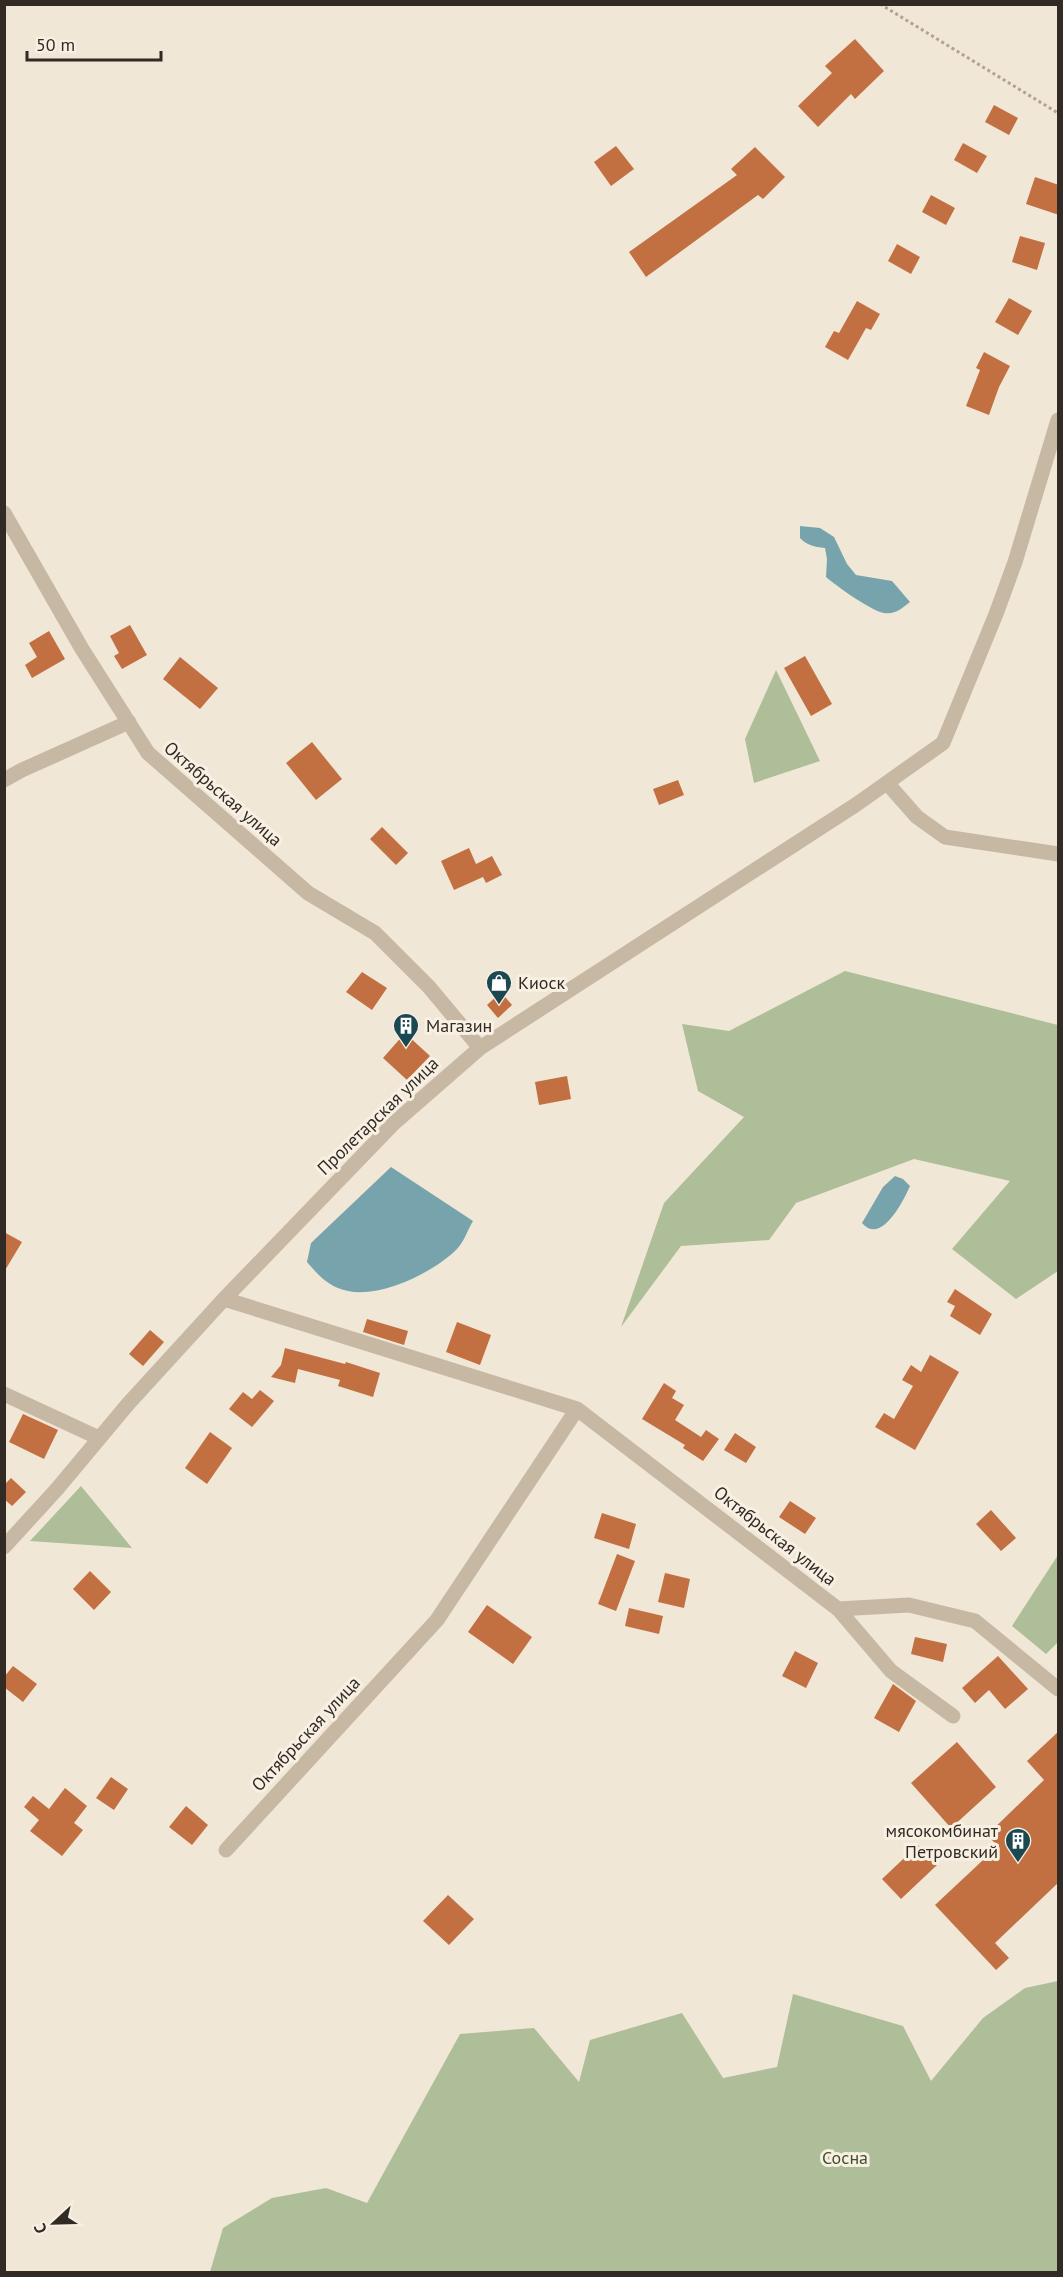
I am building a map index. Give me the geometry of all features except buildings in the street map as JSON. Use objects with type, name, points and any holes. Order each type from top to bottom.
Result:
[{"type":"street","name":"Пролетарская улица","points":[[4,1547],[224,1299],[394,1123],[480,1048],[857,804],[943,743],[1016,562],[1059,420]]},
{"type":"street","name":"Октябрьская улица","points":[[4,513],[82,649],[148,753],[308,893],[375,933],[429,987],[480,1048]]},
{"type":"street","points":[[4,780],[129,722]]},
{"type":"street","points":[[887,783],[917,818],[945,837],[1059,854]]},
{"type":"street","name":"Октябрьская улица","points":[[224,1299],[577,1409],[838,1609],[909,1605],[975,1621],[1059,1689]]},
{"type":"street","points":[[4,1394],[99,1438]]},
{"type":"street","name":"Октябрьская улица","points":[[226,1850],[437,1620],[577,1409]]},
{"type":"street","points":[[838,1609],[891,1671],[953,1716]]},
{"type":"path","points":[[880,4],[1059,113]]},
{"type":"green space","points":[[776,670],[820,761],[754,783],[745,739]]},
{"type":"green space","points":[[845,971],[1058,1025],[1058,1271],[1016,1299],[952,1249],[1010,1181],[914,1159],[796,1203],[769,1240],[681,1246],[621,1327],[664,1203],[744,1117],[698,1091],[682,1024],[729,1031]]},
{"type":"green space","points":[[81,1486],[132,1548],[30,1541]]},
{"type":"green space","points":[[1058,1555],[1058,1642],[1046,1654],[1012,1626]]},
{"type":"green space","name":"Сосна","points":[[1058,1981],[1058,2272],[210,2272],[223,2228],[272,2198],[326,2188],[367,2203],[460,2034],[534,2028],[579,2082],[590,2040],[682,2013],[723,2078],[777,2067],[793,1994],[903,2026],[931,2081],[983,2018],[1025,1988]]},
{"type":"water","points":[[800,526],[820,528],[834,537],[847,564],[856,575],[892,581],[910,602],[895,612],[884,613],[845,592],[826,577],[825,548],[811,545],[800,538]]},
{"type":"water","points":[[391,1167],[473,1221],[457,1249],[435,1266],[407,1281],[376,1291],[348,1291],[336,1287],[320,1276],[307,1262],[311,1243]]},
{"type":"water","points":[[895,1176],[903,1179],[910,1186],[907,1193],[897,1210],[884,1225],[877,1229],[869,1229],[862,1223],[883,1187]]},
{"type":"place","name":"Киоск","points":[[499,1006]]},
{"type":"place","name":"Магазин","points":[[406,1049]]},
{"type":"place","name":"мясокомбинат Петровский","points":[[1018,1864]]}]
